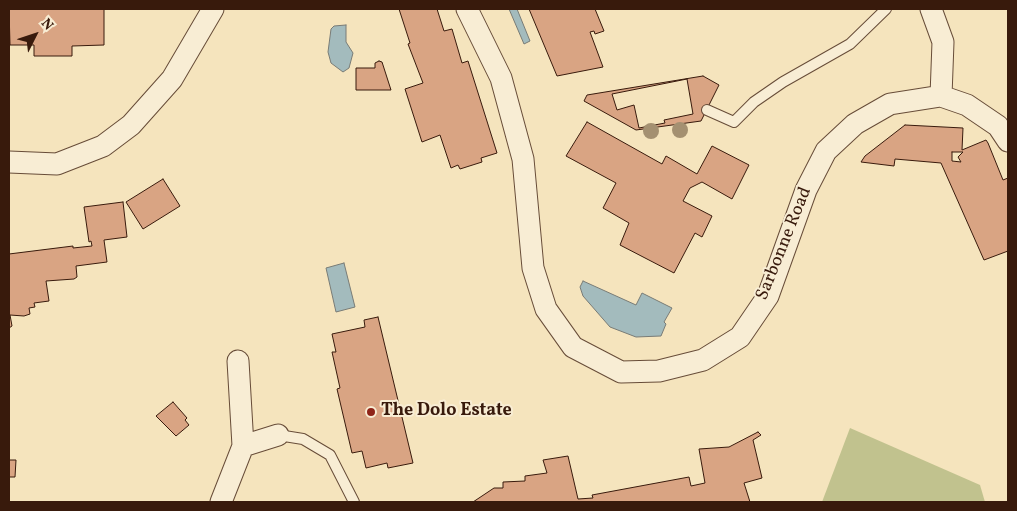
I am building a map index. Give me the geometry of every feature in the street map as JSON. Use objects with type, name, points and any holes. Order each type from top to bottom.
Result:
[{"type":"street","points":[[9,162],[57,164],[103,146],[131,125],[172,79],[213,9]]},
{"type":"street","name":"Sarbonne Road","points":[[467,9],[501,78],[523,159],[533,268],[546,309],[573,347],[621,372],[659,371],[703,360],[740,337],[768,296],[806,190],[826,151],[855,124],[890,104],[941,96],[967,105],[998,126],[1008,140]]},
{"type":"street","points":[[931,9],[943,42],[941,96]]},
{"type":"street","points":[[221,502],[243,446],[238,361]]},
{"type":"street","points":[[243,446],[278,435]]},
{"type":"lane","points":[[707,110],[734,122],[754,102],[783,82],[850,44],[886,9]]},
{"type":"lane","points":[[278,435],[303,439],[330,455],[354,502]]},
{"type":"green space","points":[[850,428],[980,485],[985,502],[822,502]]},
{"type":"water","points":[[509,9],[517,9],[530,41],[524,44]]},
{"type":"water","points":[[346,25],[346,42],[353,53],[349,68],[343,72],[331,63],[328,52],[331,29],[334,26]]},
{"type":"water","points":[[344,263],[355,307],[336,312],[326,268]]},
{"type":"water","points":[[583,281],[636,305],[642,293],[672,308],[664,322],[666,324],[661,336],[636,337],[610,327],[583,296],[580,287]]},
{"type":"building","points":[[9,9],[104,9],[104,45],[72,46],[72,56],[34,56],[34,45],[10,45]]},
{"type":"building","points":[[399,9],[437,9],[444,31],[452,29],[462,63],[468,61],[497,153],[481,158],[482,162],[460,169],[458,165],[451,168],[440,135],[422,142],[405,89],[423,83],[408,44],[410,43]]},
{"type":"building","points":[[529,9],[595,9],[604,31],[595,34],[594,31],[590,32],[603,67],[557,76]]},
{"type":"building","points":[[382,62],[391,90],[356,90],[356,68],[375,68],[375,63]]},
{"type":"building","points":[[703,76],[719,85],[701,121],[636,130],[584,101],[587,95]]},
{"type":"building","points":[[687,79],[693,114],[664,120],[665,123],[639,128],[634,105],[617,110],[612,94]]},
{"type":"building","points":[[587,122],[662,164],[666,156],[697,174],[712,146],[749,165],[732,199],[702,182],[690,188],[683,201],[712,216],[702,237],[695,233],[674,273],[620,245],[629,223],[603,208],[616,183],[566,156]]},
{"type":"building","points":[[905,125],[963,128],[962,150],[986,140],[1003,180],[1008,178],[1008,251],[984,260],[941,163],[895,159],[894,166],[861,162],[865,156]],"holes":[[[952,152],[963,152],[958,157],[961,162],[952,161]]]},
{"type":"building","points":[[163,179],[180,206],[143,229],[126,202]]},
{"type":"building","points":[[123,202],[127,237],[104,240],[107,262],[76,266],[77,277],[74,279],[46,281],[49,301],[34,303],[35,307],[29,308],[30,314],[24,316],[10,315],[12,326],[9,328],[9,254],[73,246],[73,248],[92,246],[91,241],[89,242],[84,207]]},
{"type":"building","name":"The Dolo Estate","points":[[378,317],[413,463],[388,468],[387,463],[366,468],[362,451],[352,453],[337,389],[340,388],[332,352],[336,352],[332,334],[365,327],[364,320]]},
{"type":"building","points":[[173,402],[187,418],[185,420],[189,425],[176,436],[156,416]]},
{"type":"building","points":[[758,432],[761,435],[753,440],[762,478],[744,483],[750,502],[473,502],[494,488],[503,488],[503,482],[525,481],[525,476],[547,473],[543,460],[568,456],[578,499],[593,498],[592,495],[689,477],[691,486],[705,483],[699,449],[729,447]]},
{"type":"building","points":[[9,460],[16,460],[15,477],[9,477]]},
{"type":"place","name":"The Dolo Estate","points":[[371,412]]}]
